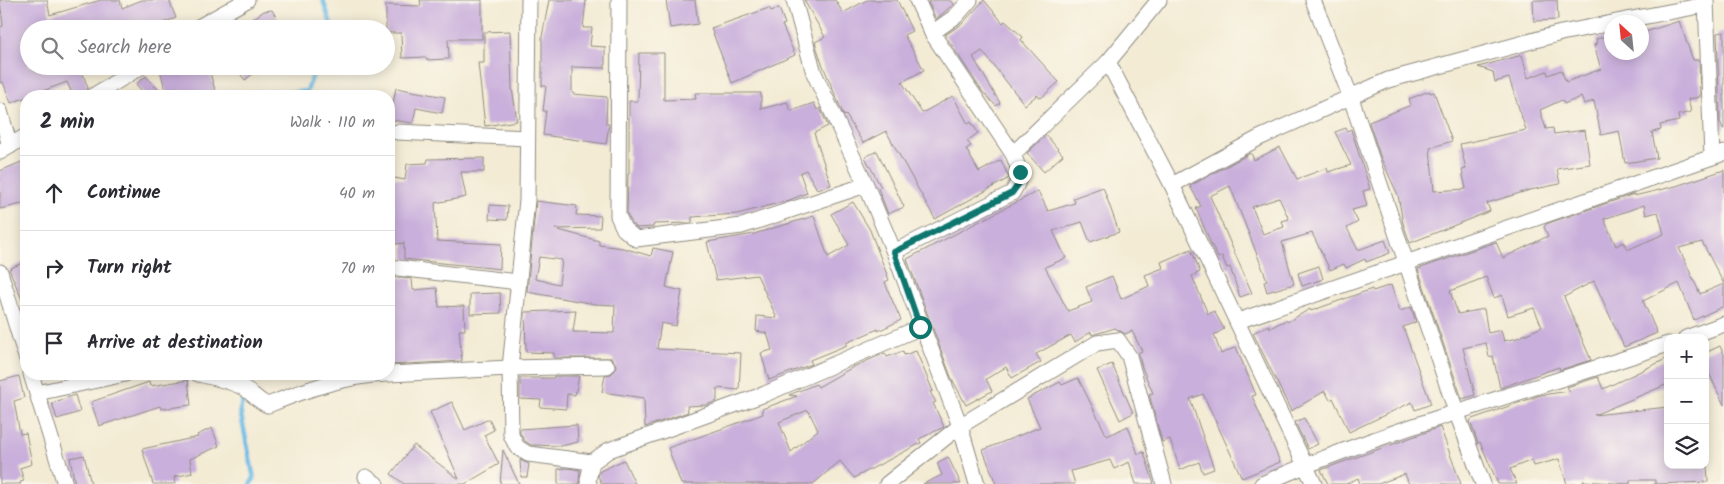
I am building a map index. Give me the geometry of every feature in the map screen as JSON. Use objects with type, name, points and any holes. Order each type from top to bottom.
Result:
[{"type":"street","points":[[211,20],[247,0]]},
{"type":"street","points":[[529,0],[527,200],[510,368],[511,435],[517,447],[528,454],[592,462]]},
{"type":"street","points":[[619,0],[618,216],[624,229],[636,239],[742,226],[866,186]]},
{"type":"street","points":[[794,0],[814,73],[894,252],[920,327],[960,426],[977,484]]},
{"type":"street","points":[[894,252],[1012,193],[1020,182],[1020,172],[1013,154],[932,33],[917,0]]},
{"type":"street","points":[[932,33],[956,16],[970,0]]},
{"type":"street","points":[[1013,154],[1108,62],[1159,0]]},
{"type":"street","points":[[1314,0],[1351,98],[1456,411],[1483,484]]},
{"type":"street","points":[[1238,321],[1718,155],[1706,2],[1648,15]]},
{"type":"street","points":[[1172,185],[1259,138],[1388,80],[1561,33],[1604,25]]},
{"type":"street","points":[[1108,62],[1172,185],[1314,484]]},
{"type":"street","points":[[103,90],[127,75]]},
{"type":"street","points":[[0,111],[5,149],[20,140]]},
{"type":"street","points":[[397,132],[527,138]]},
{"type":"street","points":[[395,268],[518,282]]},
{"type":"street","points":[[0,272],[20,338]]},
{"type":"street","points":[[1697,334],[1724,324]]},
{"type":"street","points":[[589,484],[588,480],[592,462],[609,450],[765,394],[920,327]]},
{"type":"street","points":[[887,484],[960,426],[1097,344],[1118,340],[1129,356],[1164,484]]},
{"type":"street","points":[[1262,484],[1304,465],[1456,411],[1603,367],[1664,345]]},
{"type":"street","points":[[395,374],[510,368],[607,366]]},
{"type":"street","points":[[33,380],[65,484]]},
{"type":"street","points":[[37,393],[97,380]]},
{"type":"street","points":[[220,380],[242,386],[256,396],[261,403],[268,405],[314,386],[343,380]]},
{"type":"building","points":[[0,0],[47,0],[50,15],[101,0],[120,0],[122,8],[142,0],[169,0],[176,18],[171,20],[20,20],[20,75],[83,75],[88,88],[87,90],[70,90],[67,82],[46,90],[20,90],[20,100],[11,103],[3,82],[0,83],[0,27],[3,26]]},
{"type":"building","points":[[420,0],[482,0],[482,39],[448,39],[449,59],[426,60],[426,57],[402,58],[401,33],[395,33],[395,20],[386,20],[386,5],[421,6]]},
{"type":"building","points":[[549,0],[586,0],[583,28],[592,28],[590,46],[605,47],[605,68],[572,67],[572,92],[573,94],[607,97],[606,124],[609,124],[606,144],[543,135],[546,111],[543,111],[546,86],[542,86],[542,37]]},
{"type":"building","points":[[666,0],[695,0],[698,24],[670,28]]},
{"type":"building","points":[[804,0],[835,0],[843,13],[867,0],[897,0],[912,31],[904,35],[924,70],[902,82],[922,113],[953,96],[968,124],[971,122],[978,133],[967,141],[971,146],[966,149],[979,172],[1001,160],[1009,178],[935,219],[886,131],[863,143],[846,115],[844,116],[815,42],[825,37]]},
{"type":"building","points":[[932,0],[949,0],[954,4],[936,19],[928,2]]},
{"type":"building","points":[[984,0],[1003,23],[1005,21],[1023,37],[1021,40],[1059,82],[1041,98],[1037,95],[1025,105],[982,51],[973,57],[1000,103],[996,106],[982,91],[945,35],[962,24]]},
{"type":"building","points":[[1533,0],[1557,0],[1558,20],[1534,21]]},
{"type":"building","points":[[769,8],[771,11],[779,8],[785,24],[782,25],[795,55],[732,83],[711,28]]},
{"type":"building","points":[[272,10],[278,20],[251,20],[264,11]]},
{"type":"building","points":[[1679,21],[1693,60],[1699,60],[1700,97],[1688,99],[1691,112],[1678,115],[1679,121],[1660,125],[1661,130],[1652,132],[1657,158],[1625,163],[1619,131],[1601,135],[1594,101],[1584,104],[1581,97],[1564,104],[1562,100],[1540,110],[1546,129],[1553,128],[1554,134],[1585,130],[1590,164],[1557,169],[1560,184],[1530,190],[1487,203],[1490,211],[1410,243],[1403,223],[1398,195],[1380,156],[1369,122],[1411,105],[1409,99],[1429,91],[1430,93],[1434,92],[1452,141],[1430,148],[1434,191],[1466,189],[1462,170],[1466,169],[1460,144],[1526,130],[1509,78],[1495,82],[1493,72],[1478,67],[1522,55],[1528,78],[1547,71],[1548,75],[1561,70],[1566,82],[1601,69],[1594,45],[1597,44],[1596,39],[1604,37],[1604,60],[1649,60],[1649,31]]},
{"type":"building","points":[[510,31],[512,88],[517,121],[485,126],[478,63],[484,63],[484,32]]},
{"type":"building","points":[[1724,32],[1723,129],[1720,121],[1717,33]]},
{"type":"building","points":[[639,53],[664,53],[664,100],[696,99],[695,93],[761,93],[761,109],[787,102],[791,111],[814,103],[817,110],[820,108],[828,126],[814,133],[831,185],[817,189],[806,170],[800,173],[807,193],[787,201],[737,214],[692,217],[692,223],[654,224],[653,227],[637,228],[627,214],[629,101],[638,101]]},
{"type":"building","points":[[161,75],[211,75],[215,90],[165,90]]},
{"type":"building","points":[[241,75],[251,75],[245,80]]},
{"type":"building","points":[[146,76],[159,90],[141,90],[136,84]]},
{"type":"building","points":[[396,88],[445,97],[442,113],[416,108],[413,123],[395,121]]},
{"type":"building","points":[[1346,128],[1347,131],[1351,129],[1370,189],[1363,191],[1367,206],[1352,210],[1358,222],[1347,228],[1358,250],[1385,240],[1390,253],[1366,262],[1365,259],[1346,268],[1344,264],[1330,270],[1312,233],[1282,242],[1294,284],[1267,292],[1264,282],[1267,280],[1230,186],[1210,196],[1252,293],[1240,297],[1230,267],[1227,268],[1222,256],[1218,258],[1211,244],[1196,208],[1201,206],[1190,186],[1251,153],[1254,160],[1280,147],[1297,179],[1327,168],[1328,172],[1351,165],[1335,132]],"holes":[[[1279,198],[1289,219],[1282,221],[1284,227],[1263,234],[1252,207]]]},
{"type":"building","points":[[1046,135],[1063,155],[1044,172],[1027,153]]},
{"type":"building","points":[[877,151],[904,207],[888,214],[878,188],[881,187],[865,157]]},
{"type":"building","points":[[484,158],[484,172],[461,172],[466,197],[435,203],[437,241],[501,244],[500,269],[404,259],[404,243],[395,244],[395,178],[405,180],[407,164],[427,163],[428,159]]},
{"type":"building","points":[[20,163],[20,204],[0,209],[0,171]]},
{"type":"building","points":[[1724,170],[1724,284],[1724,306],[1694,320],[1679,283],[1643,301],[1657,333],[1624,347],[1594,281],[1564,297],[1591,360],[1560,370],[1559,367],[1500,388],[1493,356],[1489,357],[1486,343],[1463,348],[1475,395],[1462,399],[1418,269],[1496,242],[1503,258],[1548,236],[1544,227],[1546,224],[1634,194],[1634,196],[1676,186]],"holes":[[[1644,205],[1646,215],[1658,212],[1664,234],[1627,250],[1624,242],[1616,246],[1604,219]],[[1702,242],[1724,284],[1700,294],[1679,248]],[[1486,277],[1494,298],[1502,295],[1508,316],[1534,308],[1542,327],[1517,338],[1504,341],[1501,330],[1488,333],[1484,309],[1458,314],[1450,291]]]},
{"type":"building","points":[[1103,187],[1119,232],[1090,242],[1082,222],[1053,231],[1066,258],[1045,267],[1068,311],[1092,302],[1086,287],[1112,276],[1121,299],[1149,286],[1145,275],[1163,268],[1161,262],[1191,249],[1200,272],[1192,276],[1208,314],[1214,311],[1224,329],[1214,335],[1221,354],[1236,347],[1256,395],[1252,396],[1280,462],[1242,478],[1203,394],[1190,399],[1214,469],[1203,473],[1199,462],[1180,470],[1170,439],[1162,442],[1149,394],[1153,393],[1138,353],[1142,351],[1132,331],[1125,334],[1115,328],[1092,335],[1091,332],[1075,342],[1071,335],[1036,354],[1041,362],[1012,378],[1006,367],[986,379],[992,391],[966,405],[951,377],[907,259],[1038,191],[1048,211],[1075,203],[1073,198]]},
{"type":"building","points":[[536,201],[577,206],[576,215],[601,216],[600,228],[555,229],[599,241],[599,245],[623,248],[651,256],[653,248],[673,252],[666,287],[682,291],[676,326],[661,323],[657,349],[741,353],[739,390],[717,388],[717,401],[706,405],[687,406],[688,412],[645,427],[644,398],[602,392],[605,375],[611,374],[615,370],[616,365],[612,358],[554,358],[554,353],[526,352],[525,312],[576,310],[573,332],[614,333],[615,305],[595,304],[527,292]],"holes":[[[539,257],[562,260],[559,284],[535,279]]]},
{"type":"building","points":[[853,202],[870,230],[889,280],[885,282],[901,320],[810,360],[812,364],[769,380],[761,353],[772,350],[767,333],[756,331],[757,316],[777,318],[757,275],[716,280],[707,242],[754,234],[814,216],[828,257],[849,245],[831,214]]},
{"type":"building","points":[[490,205],[508,206],[507,220],[489,219]]},
{"type":"building","points":[[20,264],[20,295],[9,269]]},
{"type":"building","points":[[1319,266],[1323,279],[1302,286],[1298,273]]},
{"type":"building","points":[[395,278],[412,279],[413,290],[437,288],[439,307],[464,306],[465,330],[459,330],[462,361],[395,365]]},
{"type":"building","points":[[1391,285],[1400,311],[1411,307],[1416,322],[1403,327],[1431,404],[1415,410],[1412,402],[1349,432],[1333,398],[1330,400],[1325,391],[1291,411],[1253,333],[1269,325],[1270,328],[1286,320],[1287,322],[1310,309],[1311,311],[1372,289],[1373,291]]},
{"type":"building","points":[[500,293],[501,313],[470,314],[470,294]]},
{"type":"building","points":[[1720,346],[1724,354],[1724,405],[1709,373],[1709,351]]},
{"type":"building","points":[[903,351],[904,355],[916,351],[933,391],[930,392],[936,402],[933,403],[944,427],[919,439],[921,443],[854,478],[840,461],[813,484],[681,484],[668,448],[763,414],[762,409],[797,396],[789,395],[816,384],[818,387],[853,367],[885,353],[887,357]],"holes":[[[808,410],[818,430],[791,452],[779,422]]]},
{"type":"building","points":[[1664,360],[1664,386],[1594,415],[1664,407],[1664,469],[1707,469],[1708,482],[1655,484],[1655,480],[1630,480],[1630,484],[1583,481],[1584,484],[1567,484],[1559,459],[1534,466],[1532,460],[1510,469],[1517,484],[1498,484],[1480,442],[1478,443],[1470,421],[1472,419],[1541,395],[1570,391],[1567,387],[1598,377],[1603,389]]},
{"type":"building","points":[[1112,364],[1133,413],[1120,420],[1097,370]]},
{"type":"building","points":[[19,376],[24,398],[14,401],[20,434],[26,433],[32,464],[20,468],[24,481],[20,482],[21,484],[0,484],[0,381]]},
{"type":"building","points":[[554,376],[579,376],[575,395],[567,394],[566,409],[540,407],[541,400],[520,399],[520,378],[554,378]]},
{"type":"building","points":[[1078,378],[1107,436],[1128,426],[1138,454],[1144,452],[1154,484],[1136,484],[1129,462],[1114,469],[1110,460],[1071,471],[1075,484],[996,484],[983,450],[1040,427],[1027,399],[1060,382],[1062,385]]},
{"type":"building","points":[[188,380],[191,405],[161,409],[160,406],[99,426],[91,402],[149,382],[150,386]]},
{"type":"building","points":[[75,395],[80,412],[57,419],[52,403]]},
{"type":"building","points":[[452,402],[465,430],[489,419],[494,430],[484,435],[499,464],[465,484],[404,484],[391,474],[414,445],[459,479],[430,412]]},
{"type":"building","points":[[1304,418],[1318,444],[1308,449],[1295,422]]},
{"type":"building","points":[[577,425],[578,442],[561,446],[531,445],[524,440],[520,433],[520,429]]},
{"type":"building","points":[[1440,427],[1461,484],[1409,484],[1405,474],[1378,484],[1360,484],[1358,478],[1346,484],[1328,484],[1321,470]]},
{"type":"building","points":[[212,428],[219,446],[190,459],[192,473],[174,477],[175,484],[153,484],[142,449],[198,437],[197,435]]},
{"type":"building","points":[[503,450],[519,484],[500,484]]},
{"type":"building","points":[[84,455],[91,484],[75,484],[70,458]]},
{"type":"building","points":[[948,457],[961,484],[923,484],[942,475],[937,463]]},
{"type":"building","points":[[520,460],[529,464],[527,477],[521,477]]},
{"type":"building","points":[[624,460],[635,484],[602,484],[598,476],[600,471]]},
{"type":"building","points":[[558,469],[580,470],[579,484],[558,484]]},
{"type":"waterway","points":[[323,0],[330,20]]},
{"type":"waterway","points":[[307,90],[313,75]]},
{"type":"waterway","points":[[249,380],[240,410],[254,479],[250,484]]},
{"type":"route","points":[[920,327],[894,252],[1012,193],[1020,182],[1020,172]]}]
